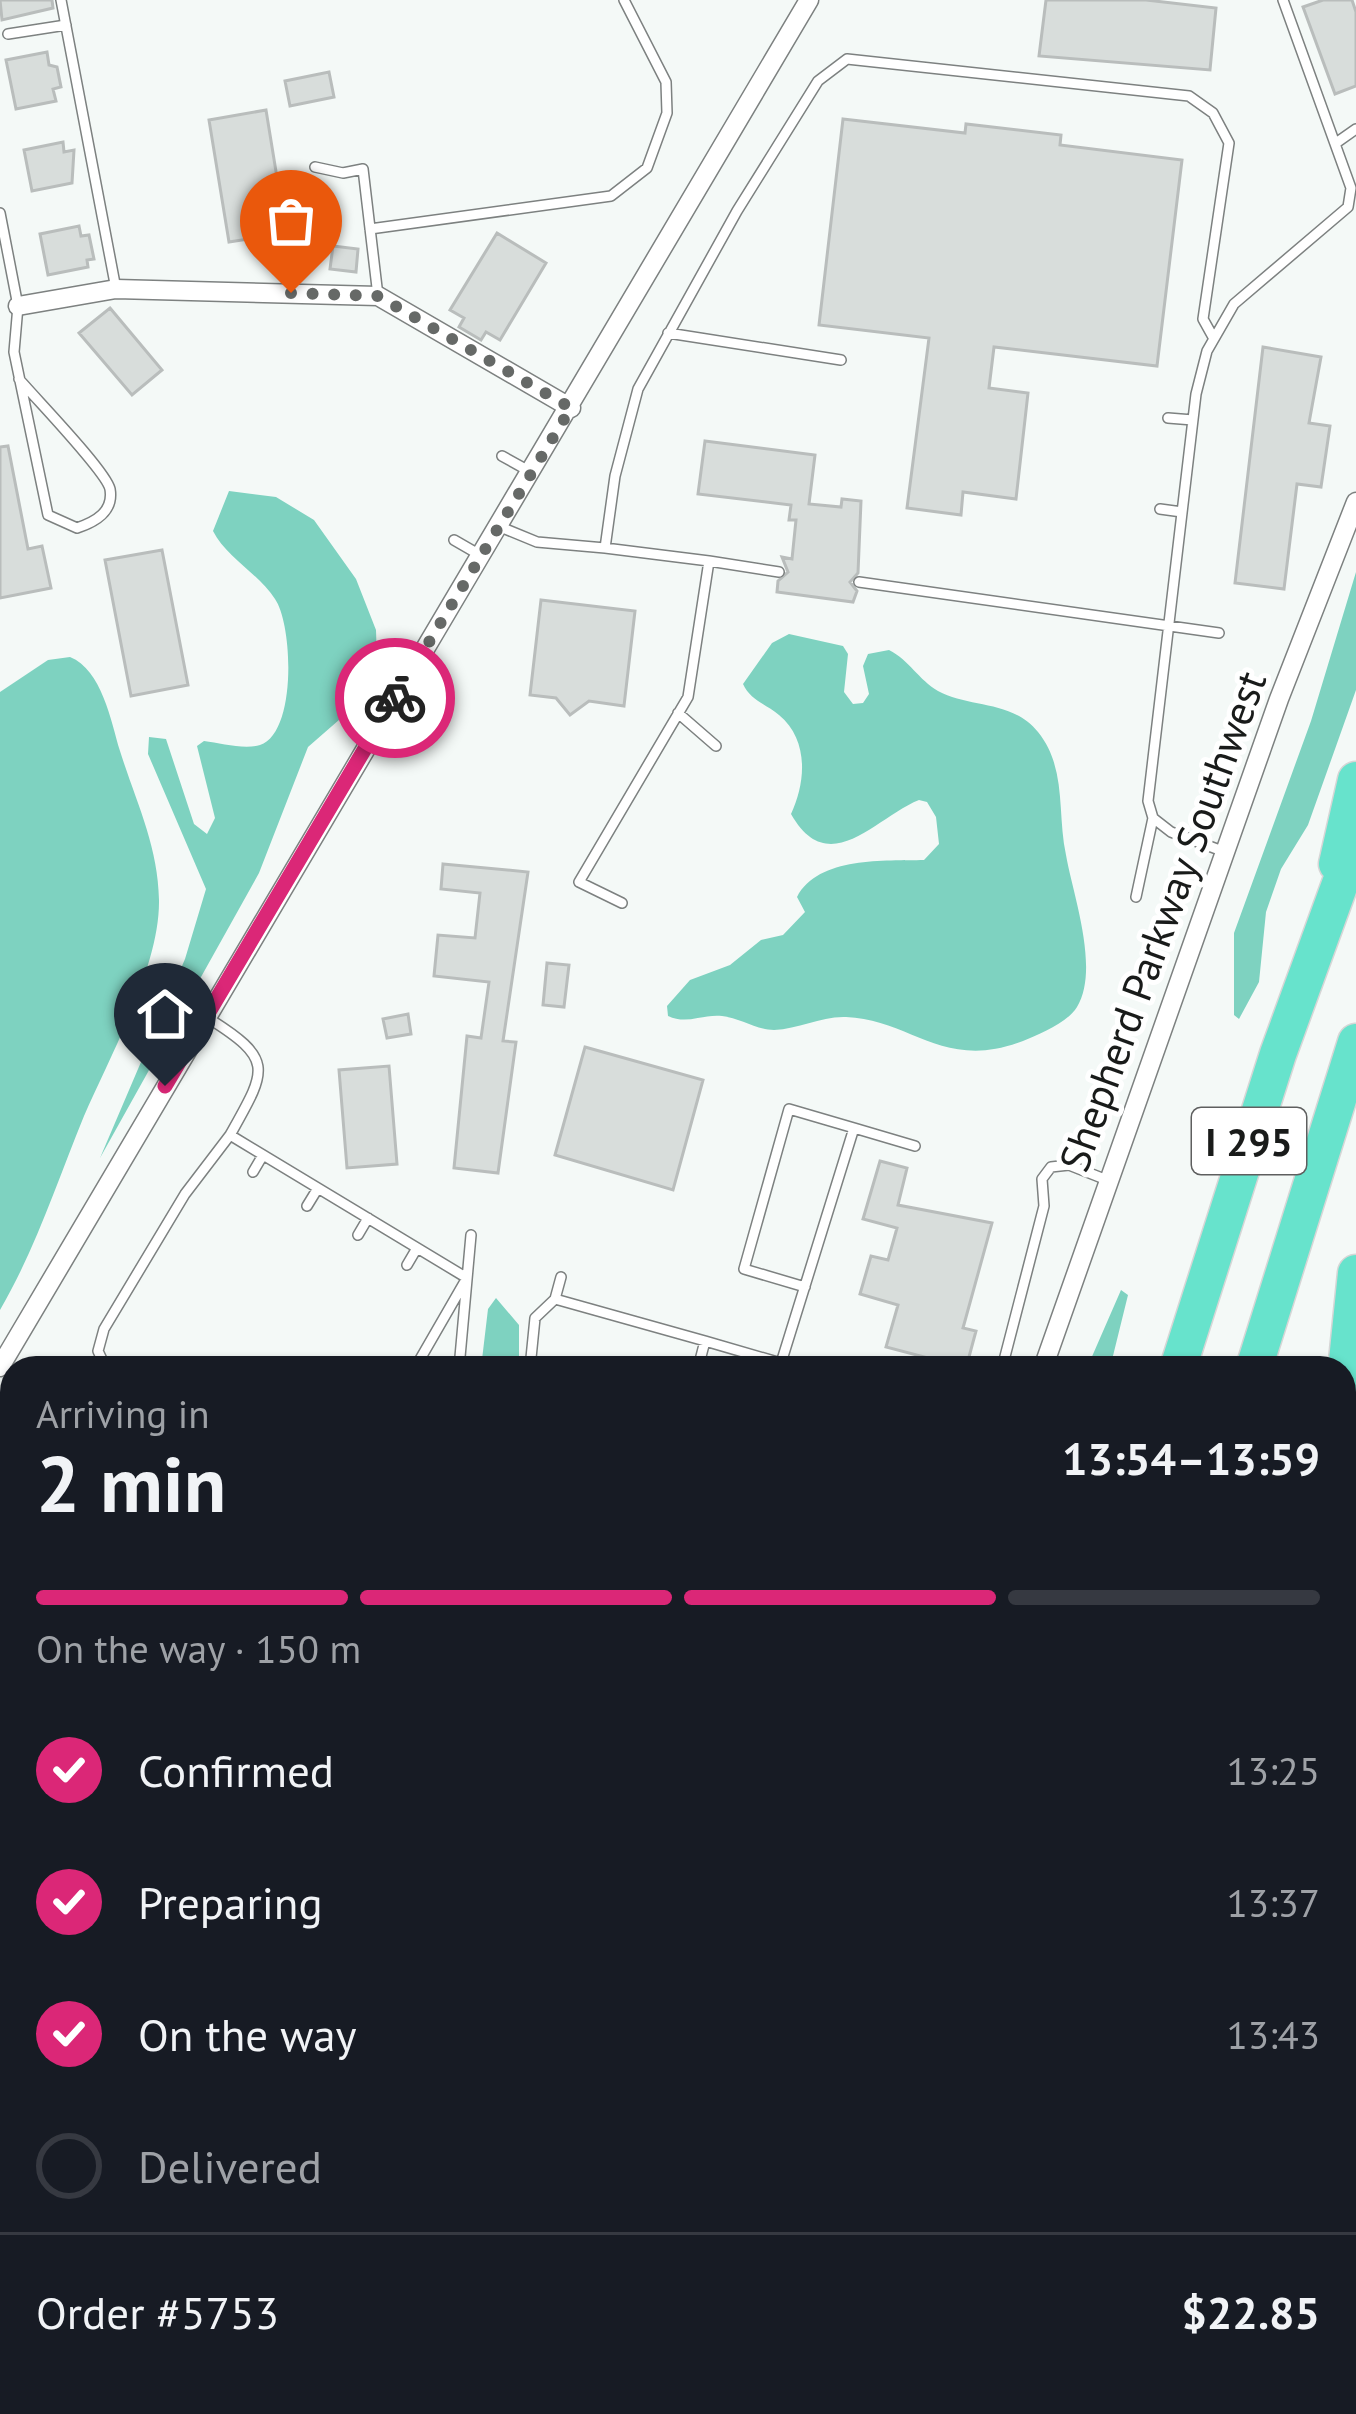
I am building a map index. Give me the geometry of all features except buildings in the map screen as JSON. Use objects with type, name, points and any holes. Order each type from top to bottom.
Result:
[{"type":"highway","points":[[1327,917],[1356,780]]},
{"type":"highway","name":"I 295","points":[[1182,1356],[1356,840]]},
{"type":"highway","name":"I 295","points":[[1258,1356],[1356,1042]]},
{"type":"highway","points":[[1348,1356],[1356,1274]]},
{"type":"street","points":[[6,1356],[809,0]]},
{"type":"street","points":[[18,306],[116,289],[378,296],[571,408]]},
{"type":"street","name":"Shepherd Parkway Southwest","points":[[1047,1356],[1225,852],[1356,502]]},
{"type":"lane","points":[[61,0],[116,289]]},
{"type":"lane","points":[[370,229],[611,196],[646,168],[668,113],[665,82],[624,0]]},
{"type":"lane","points":[[1136,897],[1153,818],[1148,801],[1193,420],[1213,337],[1234,304],[1348,207],[1353,197],[1288,2]]},
{"type":"lane","points":[[8,34],[66,25]]},
{"type":"lane","points":[[605,548],[615,476],[638,389],[818,81],[848,58],[1189,96],[1213,113],[1228,143],[1203,320],[1213,337]]},
{"type":"lane","points":[[1336,143],[1356,129]]},
{"type":"lane","points":[[315,167],[343,173],[363,169],[378,296]]},
{"type":"lane","points":[[0,213],[18,306],[14,352],[48,515],[77,528],[98,521],[110,491]]},
{"type":"lane","points":[[668,333],[841,360]]},
{"type":"lane","points":[[19,379],[110,491]]},
{"type":"lane","points":[[1168,418],[1193,420]]},
{"type":"lane","points":[[502,456],[531,472]]},
{"type":"lane","points":[[110,491],[128,488]]},
{"type":"lane","points":[[1160,508],[1181,512]]},
{"type":"lane","points":[[497,525],[537,542],[779,572]]},
{"type":"lane","points":[[454,540],[479,555]]},
{"type":"lane","points":[[622,903],[579,882],[678,712],[696,670],[709,561]]},
{"type":"lane","points":[[859,582],[1219,633]]},
{"type":"lane","points":[[678,712],[716,746]]},
{"type":"lane","points":[[1153,818],[1171,832],[1225,852]]},
{"type":"lane","points":[[100,1356],[104,1329],[185,1194],[230,1135],[253,1094],[260,1067],[252,1046],[206,1017]]},
{"type":"lane","points":[[805,1287],[744,1269],[789,1109],[916,1146]]},
{"type":"lane","points":[[783,1356],[854,1127]]},
{"type":"lane","points":[[230,1135],[466,1278]]},
{"type":"lane","points":[[253,1172],[263,1155]]},
{"type":"lane","points":[[1005,1356],[1044,1206],[1042,1179],[1051,1167],[1069,1165],[1107,1180]]},
{"type":"lane","points":[[1026,1175],[1042,1179]]},
{"type":"lane","points":[[307,1206],[317,1188]]},
{"type":"lane","points":[[358,1234],[368,1218]]},
{"type":"lane","points":[[460,1356],[471,1235]]},
{"type":"lane","points":[[407,1265],[417,1248]]},
{"type":"lane","points":[[531,1356],[535,1318],[555,1299],[561,1277]]},
{"type":"lane","points":[[422,1356],[466,1278]]},
{"type":"lane","points":[[608,1313],[613,1297]]},
{"type":"lane","points":[[555,1299],[757,1356]]},
{"type":"lane","points":[[701,1356],[705,1341]]},
{"type":"green space","points":[[229,491],[276,497],[314,520],[356,579],[376,630],[377,661],[355,706],[308,747],[259,873],[100,1158],[185,959],[206,889],[148,754],[149,737],[166,739],[194,824],[207,834],[215,818],[197,746],[204,741],[260,745],[272,736],[286,700],[288,653],[281,612],[268,590],[213,531]]},
{"type":"green space","points":[[1356,572],[1356,690],[1308,825],[1281,869],[1266,912],[1259,982],[1239,1019],[1234,1015],[1234,933],[1311,721]]},
{"type":"green space","points":[[789,634],[843,646],[848,654],[844,692],[853,704],[863,703],[869,694],[863,666],[868,654],[889,650],[938,691],[1004,709],[1038,732],[1057,776],[1063,839],[1085,953],[1083,991],[1073,1013],[1060,1023],[1023,1041],[971,1051],[846,1017],[774,1030],[722,1016],[682,1020],[668,1016],[667,1006],[690,980],[730,965],[761,940],[783,935],[805,912],[797,897],[820,874],[873,861],[924,860],[939,844],[936,817],[927,802],[919,800],[870,830],[837,843],[821,842],[806,833],[791,814],[802,775],[796,737],[743,684],[772,643]]},
{"type":"green space","points":[[70,657],[90,673],[109,712],[155,861],[157,926],[132,1010],[0,1310],[0,692],[48,660]]},
{"type":"green space","points":[[1121,1290],[1128,1295],[1113,1356],[1092,1356]]},
{"type":"green space","points":[[496,1298],[519,1325],[519,1356],[482,1356],[488,1309]]},
{"type":"way so far","points":[[291,293],[378,296],[571,408],[395,698]]},
{"type":"route","points":[[165,1086],[395,698]]}]
